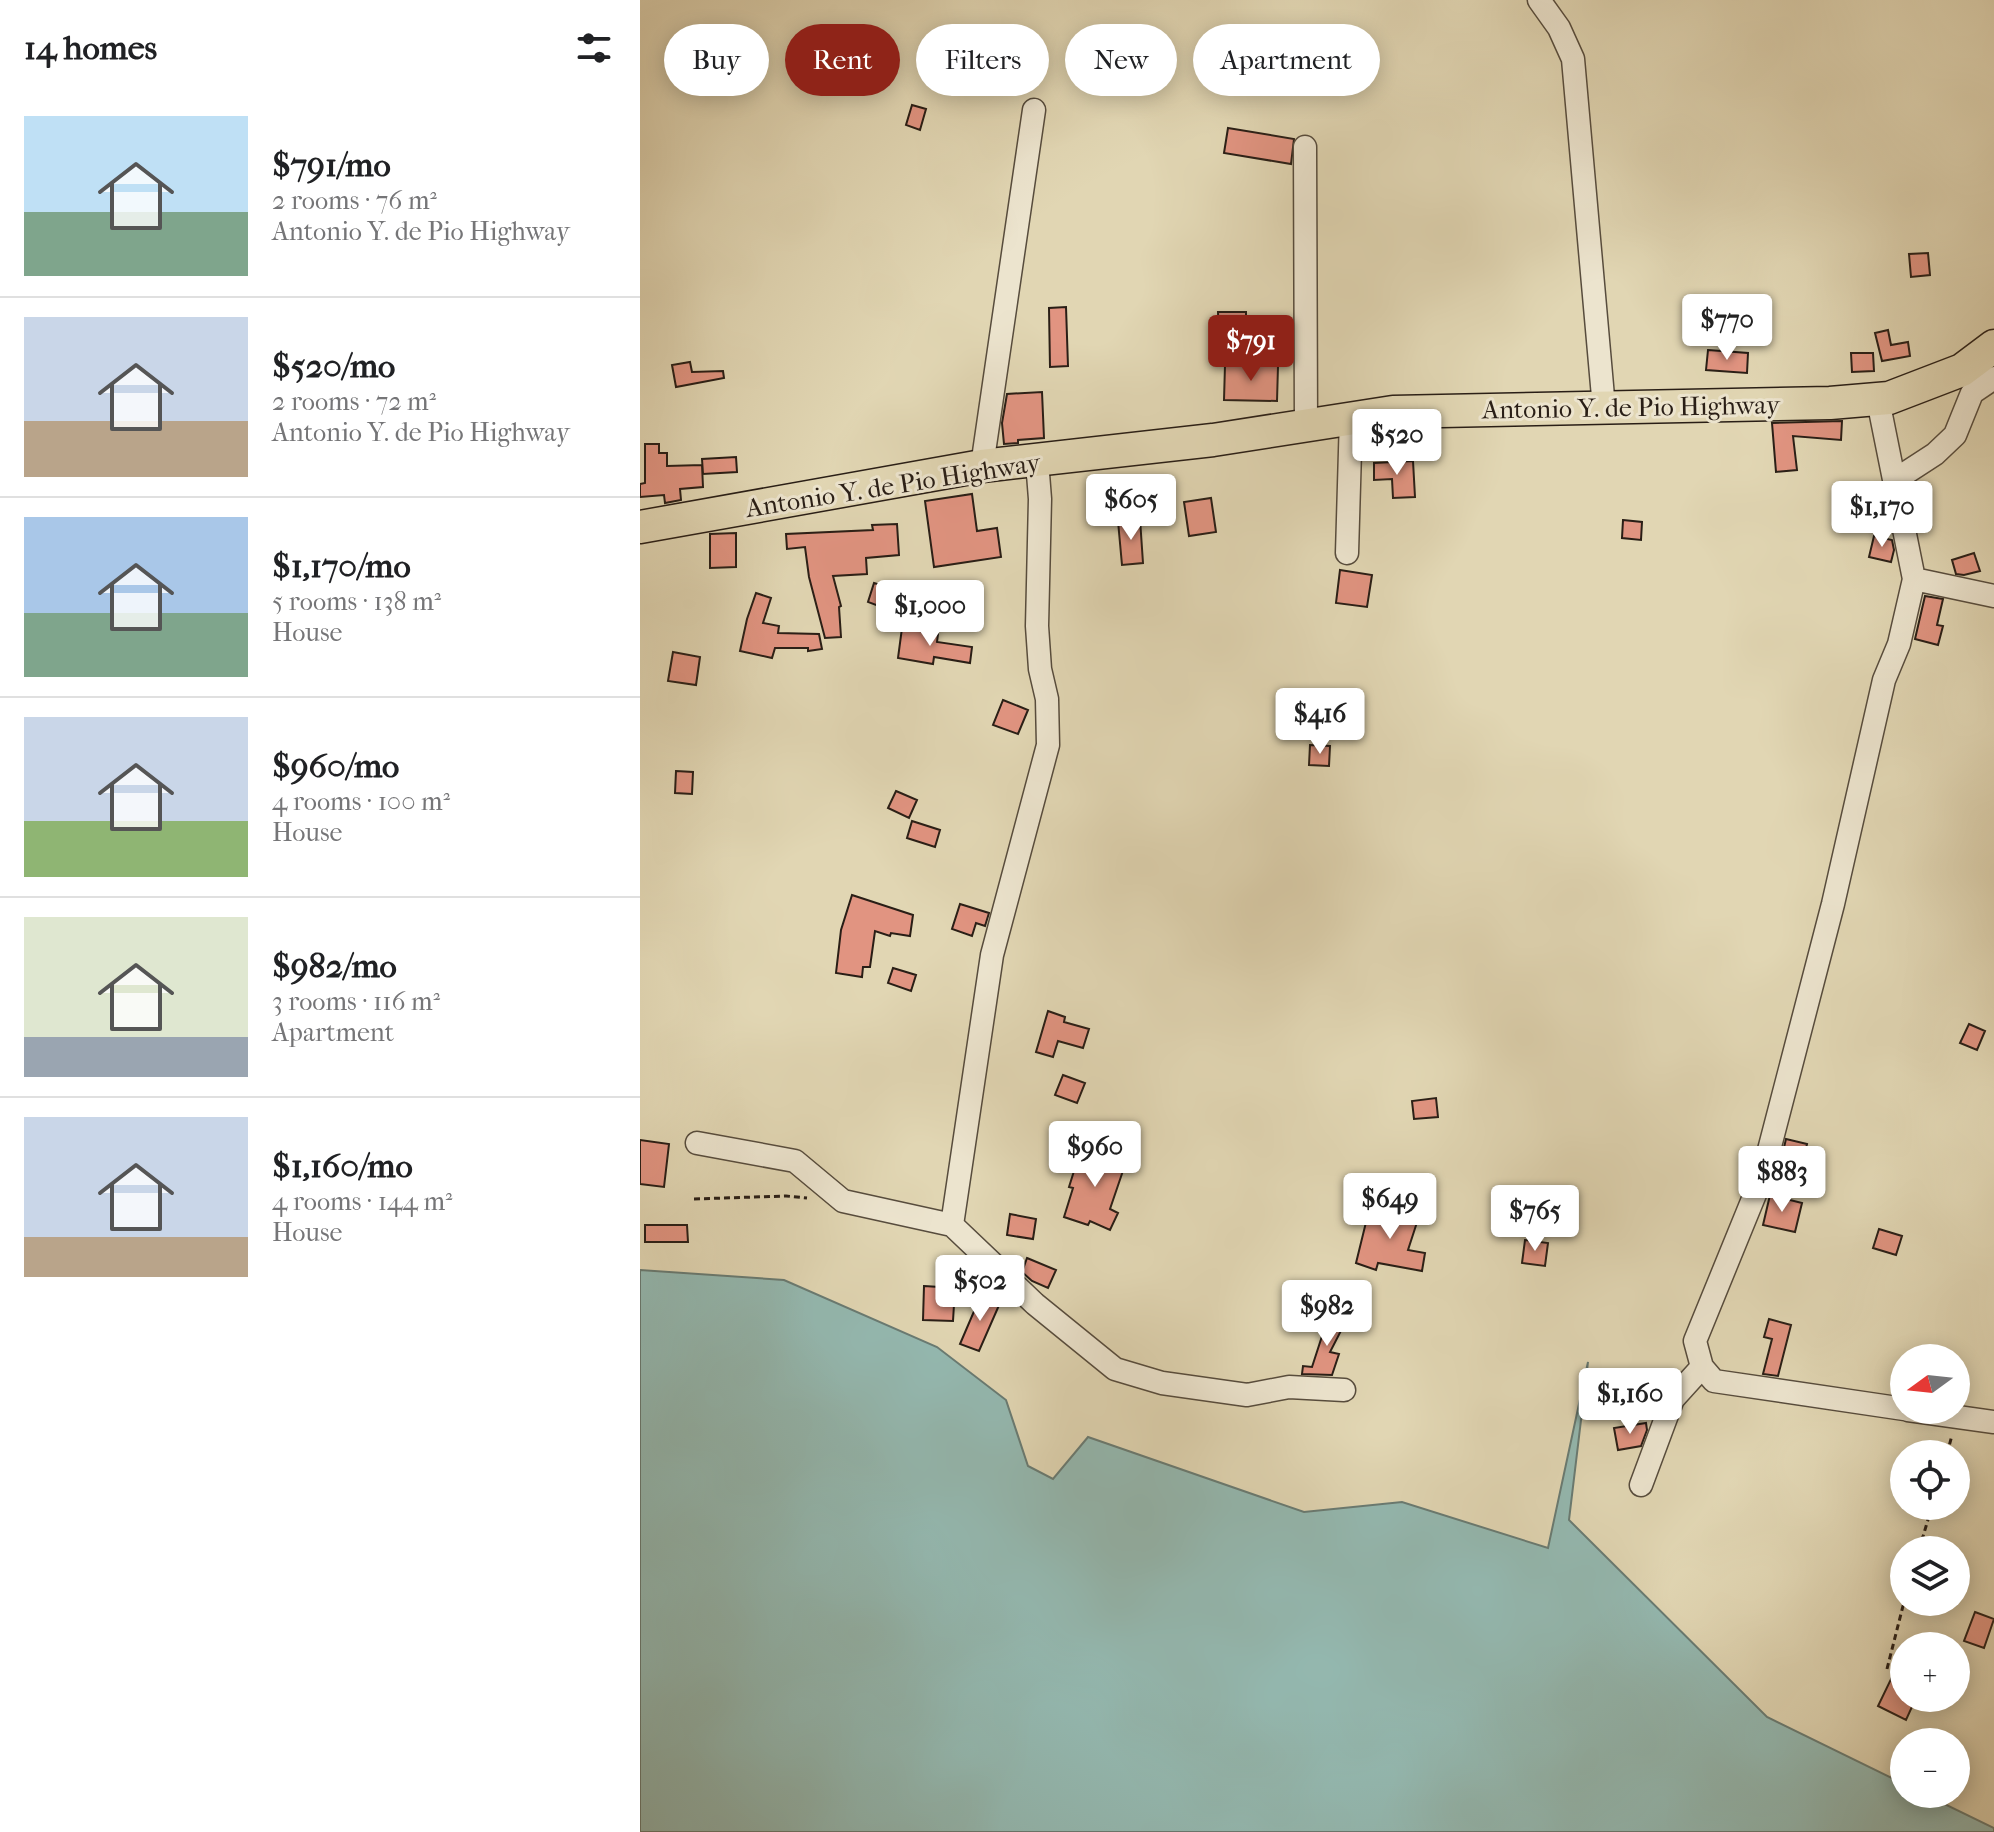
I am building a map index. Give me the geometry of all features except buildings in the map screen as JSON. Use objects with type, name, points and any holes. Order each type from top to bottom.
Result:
[{"type":"highway","name":"Antonio Y. de Pio Highway","points":[[640,527],[982,466],[1213,440],[1393,412],[1878,400],[1962,370],[1994,346]]},
{"type":"street","points":[[1539,0],[1559,28],[1573,59],[1604,408]]},
{"type":"street","points":[[982,466],[1034,110]]},
{"type":"street","points":[[1305,147],[1306,424]]},
{"type":"street","points":[[1895,480],[1935,454],[1955,435],[1972,393],[1994,378]]},
{"type":"street","points":[[1878,400],[1914,579],[1899,644],[1884,680],[1833,904],[1762,1177],[1695,1341],[1702,1367],[1714,1381],[1890,1408]]},
{"type":"street","points":[[1347,553],[1351,417]]},
{"type":"street","points":[[952,1225],[992,955],[1048,745],[1047,699],[1040,669],[1037,626],[1040,499],[1037,461]]},
{"type":"street","points":[[1914,579],[1994,596]]},
{"type":"street","points":[[697,1143],[795,1161],[843,1201],[952,1225],[1035,1304],[1115,1369],[1162,1383],[1247,1395],[1289,1387],[1344,1390]]},
{"type":"street","points":[[1641,1485],[1673,1399],[1702,1367]]},
{"type":"street","points":[[1970,1419],[1994,1422]]},
{"type":"path","points":[[694,1199],[786,1196],[843,1201]]},
{"type":"path","points":[[1887,1669],[1900,1616]]},
{"type":"water","points":[[640,1270],[784,1280],[937,1347],[1006,1400],[1028,1466],[1053,1479],[1088,1437],[1304,1512],[1402,1502],[1548,1548],[1588,1362],[1569,1520],[1767,1717],[1890,1777],[1890,1808],[1953,1808],[1994,1828],[1994,1832],[640,1832]]}]
